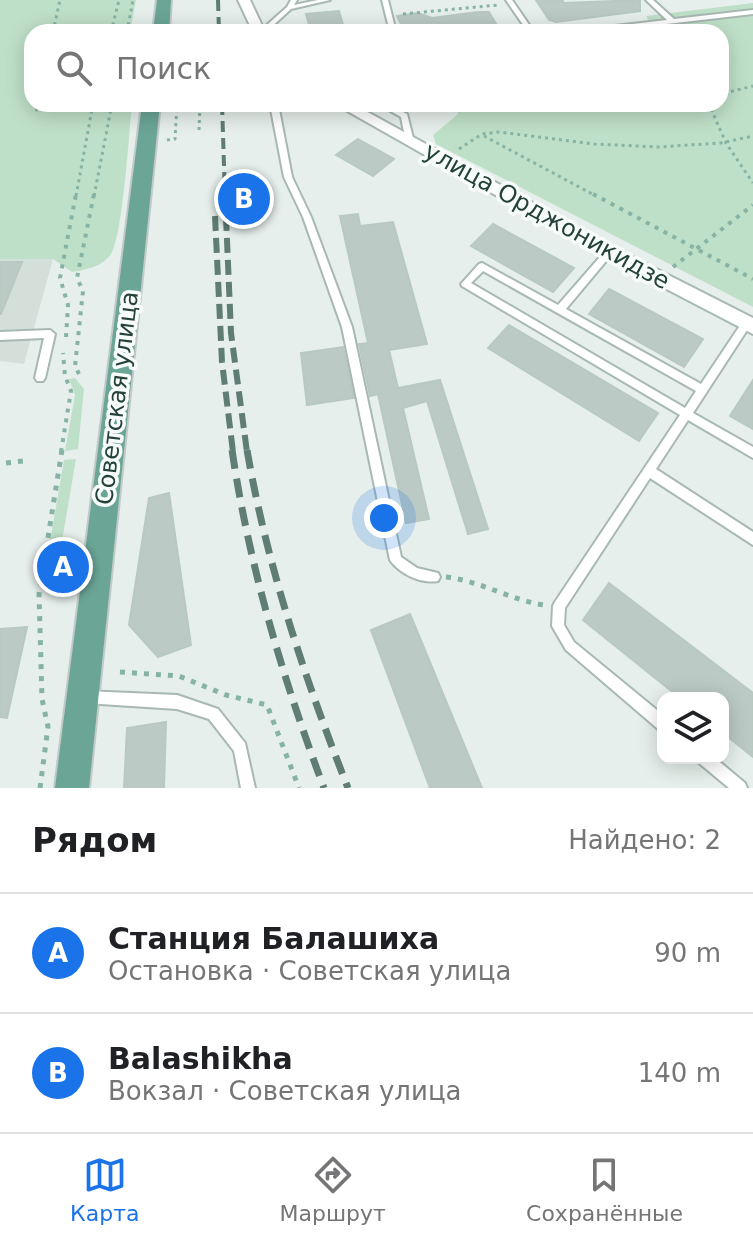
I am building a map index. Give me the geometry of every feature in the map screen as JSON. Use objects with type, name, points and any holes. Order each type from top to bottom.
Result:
[{"type":"main road","points":[[162,24],[164,0]]},
{"type":"main road","name":"Советская улица","points":[[72,788],[150,112]]},
{"type":"street","points":[[244,0],[256,24]]},
{"type":"street","name":"улица Орджоникидзе","points":[[359,112],[609,252],[750,326]]},
{"type":"lane","points":[[270,24],[294,0]]},
{"type":"lane","points":[[289,8],[327,0]]},
{"type":"lane","points":[[385,0],[391,24]]},
{"type":"lane","points":[[649,0],[672,21]]},
{"type":"lane","points":[[511,2],[526,24]]},
{"type":"lane","points":[[647,24],[753,12]]},
{"type":"lane","points":[[276,112],[288,177],[307,217],[347,327],[396,560],[415,573],[434,577]]},
{"type":"lane","points":[[397,112],[404,116],[410,142]]},
{"type":"lane","points":[[559,310],[609,252]]},
{"type":"lane","points":[[702,390],[482,266],[465,284],[753,453]]},
{"type":"lane","points":[[657,719],[570,646],[558,626],[559,606],[702,390],[750,326]]},
{"type":"lane","points":[[0,336],[50,334],[40,378]]},
{"type":"lane","points":[[649,471],[753,539]]},
{"type":"lane","points":[[83,697],[177,702],[213,714],[240,748],[248,788]]},
{"type":"lane","points":[[711,764],[740,788]]},
{"type":"path","points":[[55,24],[60,0]]},
{"type":"path","points":[[113,24],[119,0]]},
{"type":"path","points":[[128,24],[133,0]]},
{"type":"path","points":[[389,16],[511,2]]},
{"type":"path","points":[[729,92],[753,86]]},
{"type":"path","points":[[65,340],[68,305],[60,278],[91,112]]},
{"type":"path","points":[[79,374],[75,366],[83,291],[77,278],[110,112]]},
{"type":"path","points":[[167,140],[175,139],[177,112]]},
{"type":"path","points":[[199,130],[200,112]]},
{"type":"path","points":[[712,112],[726,143],[753,183]]},
{"type":"path","points":[[443,159],[482,134],[499,132],[635,149],[726,143],[753,136]]},
{"type":"path","points":[[482,134],[753,279]]},
{"type":"path","points":[[659,278],[753,205]]},
{"type":"path","points":[[40,788],[48,727],[42,699],[39,594],[71,391],[65,376],[63,351]]},
{"type":"path","points":[[6,463],[23,461]]},
{"type":"path","points":[[46,549],[67,546]]},
{"type":"path","points":[[434,577],[486,584],[529,604],[559,606]]},
{"type":"path","points":[[120,672],[179,676],[226,695],[267,705],[299,788]]},
{"type":"shaded area","points":[[0,259],[53,259],[24,364],[0,361]]},
{"type":"green space","points":[[0,0],[136,0],[132,24],[24,24],[24,112],[131,112],[122,206],[111,254],[93,267],[72,272],[53,259],[0,259]]},
{"type":"green space","points":[[753,3],[753,307],[436,144],[433,135],[458,112],[729,112],[729,24],[650,24],[646,16]]},
{"type":"green space","points":[[75,378],[84,389],[78,449],[65,451],[75,395],[69,379]]},
{"type":"green space","points":[[76,459],[62,541],[50,542],[64,460]]},
{"type":"building","points":[[536,0],[562,0],[564,3],[640,0],[640,11],[556,22],[549,20]]},
{"type":"building","points":[[339,11],[343,24],[309,24],[306,14]]},
{"type":"building","points":[[489,12],[496,24],[401,24],[397,16],[418,13],[432,18]]},
{"type":"building","points":[[358,139],[394,159],[373,176],[336,155]]},
{"type":"building","points":[[358,214],[360,226],[393,222],[427,344],[389,350],[398,388],[440,380],[488,529],[468,534],[427,401],[403,408],[429,519],[406,523],[378,394],[370,396],[359,344],[368,343],[340,216]]},
{"type":"building","points":[[493,224],[574,268],[553,292],[471,246]]},
{"type":"building","points":[[0,262],[22,262],[1,314],[0,314]]},
{"type":"building","points":[[609,289],[703,339],[684,367],[589,314]]},
{"type":"building","points":[[509,325],[658,413],[639,441],[488,348]]},
{"type":"building","points":[[343,347],[354,398],[307,405],[301,353]]},
{"type":"building","points":[[753,380],[753,429],[730,416]]},
{"type":"building","points":[[169,493],[191,645],[158,657],[129,625],[149,498]]},
{"type":"building","points":[[609,583],[753,693],[753,757],[729,738],[729,692],[673,692],[583,620]]},
{"type":"building","points":[[410,614],[482,788],[430,788],[371,630]]},
{"type":"building","points":[[27,627],[7,718],[0,717],[0,629]]},
{"type":"building","points":[[166,722],[164,788],[124,788],[127,728]]},
{"type":"railway","points":[[218,0],[219,24]]},
{"type":"railway","points":[[222,112],[225,196]]},
{"type":"railway","points":[[225,194],[231,333],[247,452]]},
{"type":"railway","points":[[215,216],[222,362],[233,452]]},
{"type":"railway","points":[[232,450],[248,536],[269,622],[324,788]]},
{"type":"railway","points":[[247,450],[276,579],[317,706],[348,788]]},
{"type":"place","name":"Balashikha","points":[[244,199]]},
{"type":"place","name":"Станция Балашиха","points":[[63,567]]}]
